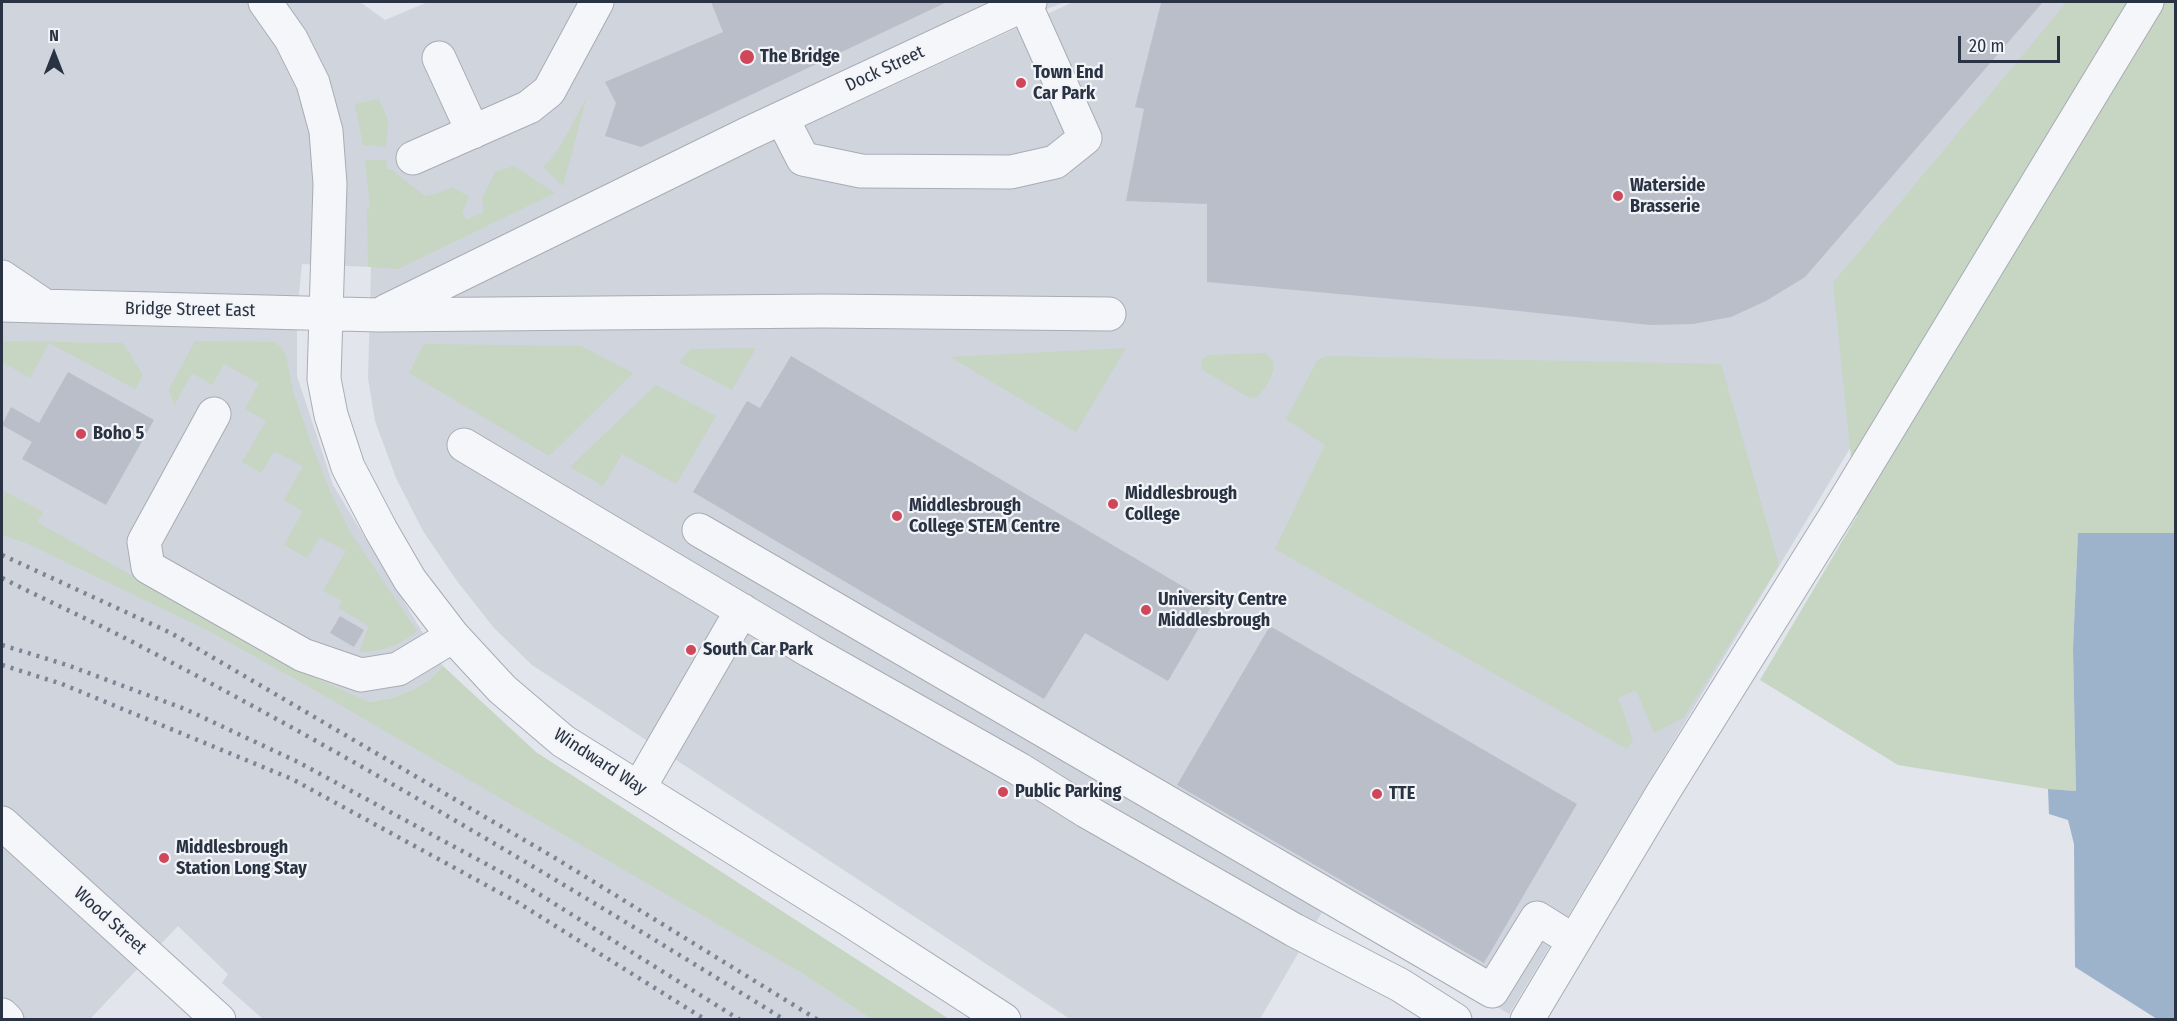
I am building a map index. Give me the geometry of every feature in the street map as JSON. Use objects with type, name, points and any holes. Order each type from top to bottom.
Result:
[{"type":"street","name":"Windward Way","points":[[265,2],[291,39],[314,83],[326,131],[330,184],[324,380],[331,415],[348,467],[410,580],[453,636],[502,689],[563,741],[1004,1020]]},
{"type":"street","points":[[413,158],[529,106],[549,91],[597,2]]},
{"type":"street","points":[[1527,1020],[1662,794],[1838,512],[2147,2]]},
{"type":"street","points":[[782,118],[802,159],[861,171],[1011,172],[1055,162],[1085,138],[1027,3]]},
{"type":"street","name":"Dock Street","points":[[379,315],[741,137],[1027,3]]},
{"type":"street","points":[[439,58],[473,132]]},
{"type":"street","points":[[2,277],[45,306]]},
{"type":"street","name":"Bridge Street East","points":[[2,305],[379,315],[823,311],[1109,314]]},
{"type":"street","points":[[214,414],[144,542],[148,567],[303,655],[361,675],[398,669],[453,636]]},
{"type":"street","points":[[464,445],[742,610],[1294,930],[1400,986],[1455,1020]]},
{"type":"street","points":[[699,530],[1492,991],[1537,918],[1574,941]]},
{"type":"street","points":[[639,788],[742,610]]},
{"type":"street","name":"Wood Street","points":[[2,823],[219,1020]]},
{"type":"street","points":[[2,1015],[6,1020]]},
{"type":"shaded area","name":"Middlesbrough College","points":[[2,2],[360,2],[385,20],[428,2],[1065,2],[744,125],[754,150],[1073,2],[2119,2],[1509,1014],[1325,907],[1260,1019],[1070,1019],[532,665],[494,628],[457,581],[423,531],[396,478],[375,421],[368,378],[371,267],[302,264],[297,313],[297,376],[333,485],[443,666],[429,680],[412,690],[392,698],[369,702],[800,972],[871,1019],[263,1019],[222,983],[228,974],[178,926],[90,1019],[2,1020]]},
{"type":"green space","points":[[2067,2],[2175,2],[2175,533],[2078,533],[2073,649],[2076,791],[2048,789],[1898,765],[1760,680],[1857,516],[1833,283]]},
{"type":"green space","points":[[587,96],[563,186],[543,167],[561,144]]},
{"type":"green space","points":[[379,99],[388,120],[386,147],[363,145],[355,104]]},
{"type":"green space","points":[[365,160],[386,160],[387,169],[392,170],[425,196],[453,187],[469,197],[462,213],[466,220],[484,212],[482,199],[495,172],[514,166],[555,193],[398,269],[368,267],[367,209],[370,209]]},
{"type":"green space","points":[[2,341],[123,343],[143,375],[135,389],[49,343],[30,378],[2,362]]},
{"type":"green space","points":[[195,341],[274,342],[281,347],[286,356],[293,392],[330,491],[352,535],[417,631],[390,647],[359,652],[369,626],[338,608],[342,601],[323,591],[346,551],[320,537],[307,558],[284,545],[303,511],[284,500],[303,466],[274,451],[261,473],[242,462],[266,421],[245,409],[259,383],[224,364],[212,385],[192,373],[174,406],[169,389]]},
{"type":"green space","points":[[424,344],[581,346],[633,373],[549,456],[409,373]]},
{"type":"green space","points":[[756,348],[732,390],[679,362],[691,349]]},
{"type":"green space","points":[[1126,348],[1076,432],[950,357]]},
{"type":"green space","points":[[1266,353],[1273,361],[1273,371],[1266,387],[1256,398],[1248,397],[1201,369],[1202,359],[1209,355]]},
{"type":"green space","points":[[1327,356],[1721,364],[1779,565],[1683,718],[1654,733],[1636,690],[1618,698],[1633,740],[1627,749],[1275,549],[1325,445],[1286,419],[1316,363]]},
{"type":"green space","points":[[656,385],[716,416],[676,484],[622,454],[603,486],[570,467]]},
{"type":"green space","points":[[2,490],[43,512],[37,522],[302,672],[369,702],[392,698],[412,690],[429,680],[443,666],[536,752],[949,1019],[871,1019],[800,972],[211,632],[26,543],[2,535]]},
{"type":"water","points":[[2078,533],[2175,533],[2175,1019],[2157,1019],[2075,967],[2074,844],[2068,820],[2049,814],[2048,789],[2076,791],[2073,649]]},
{"type":"building","name":"The Bridge","points":[[711,2],[947,2],[641,147],[605,136],[616,103],[605,82],[723,32]]},
{"type":"building","points":[[2043,2],[1805,277],[1766,301],[1731,317],[1693,324],[1650,325],[1207,282],[1207,204],[1126,201],[1144,109],[1135,107],[1161,3]]},
{"type":"building","name":"Middlesbrough College STEM Centre","points":[[791,356],[1213,604],[1168,681],[1085,633],[1044,699],[693,492],[747,401],[760,408]]},
{"type":"building","name":"Boho 5","points":[[68,372],[154,420],[106,505],[22,459],[32,442],[2,425],[11,407],[39,423]]},
{"type":"building","points":[[340,616],[364,630],[354,647],[330,633]]},
{"type":"building","name":"TTE","points":[[1270,626],[1577,804],[1484,963],[1177,785]]},
{"type":"railway","points":[[2,555],[171,633],[555,858],[818,1020]]},
{"type":"railway","points":[[2,578],[126,639],[307,736],[548,875],[785,1020]]},
{"type":"railway","points":[[2,645],[67,665],[185,709],[298,762],[523,884],[740,1020]]},
{"type":"railway","points":[[2,665],[62,684],[292,779],[517,902],[706,1020]]},
{"type":"place","name":"The Bridge","points":[[747,57]]},
{"type":"place","name":"Town End Car Park","points":[[1021,83]]},
{"type":"place","name":"Waterside Brasserie","points":[[1618,196]]},
{"type":"place","name":"Boho 5","points":[[81,434]]},
{"type":"place","name":"Middlesbrough College","points":[[1113,504]]},
{"type":"place","name":"Middlesbrough College STEM Centre","points":[[897,516]]},
{"type":"place","name":"University Centre Middlesbrough","points":[[1146,610]]},
{"type":"place","name":"South Car Park","points":[[691,650]]},
{"type":"place","name":"Public Parking","points":[[1003,792]]},
{"type":"place","name":"TTE","points":[[1377,794]]},
{"type":"place","name":"Middlesbrough Station Long Stay","points":[[164,858]]}]
